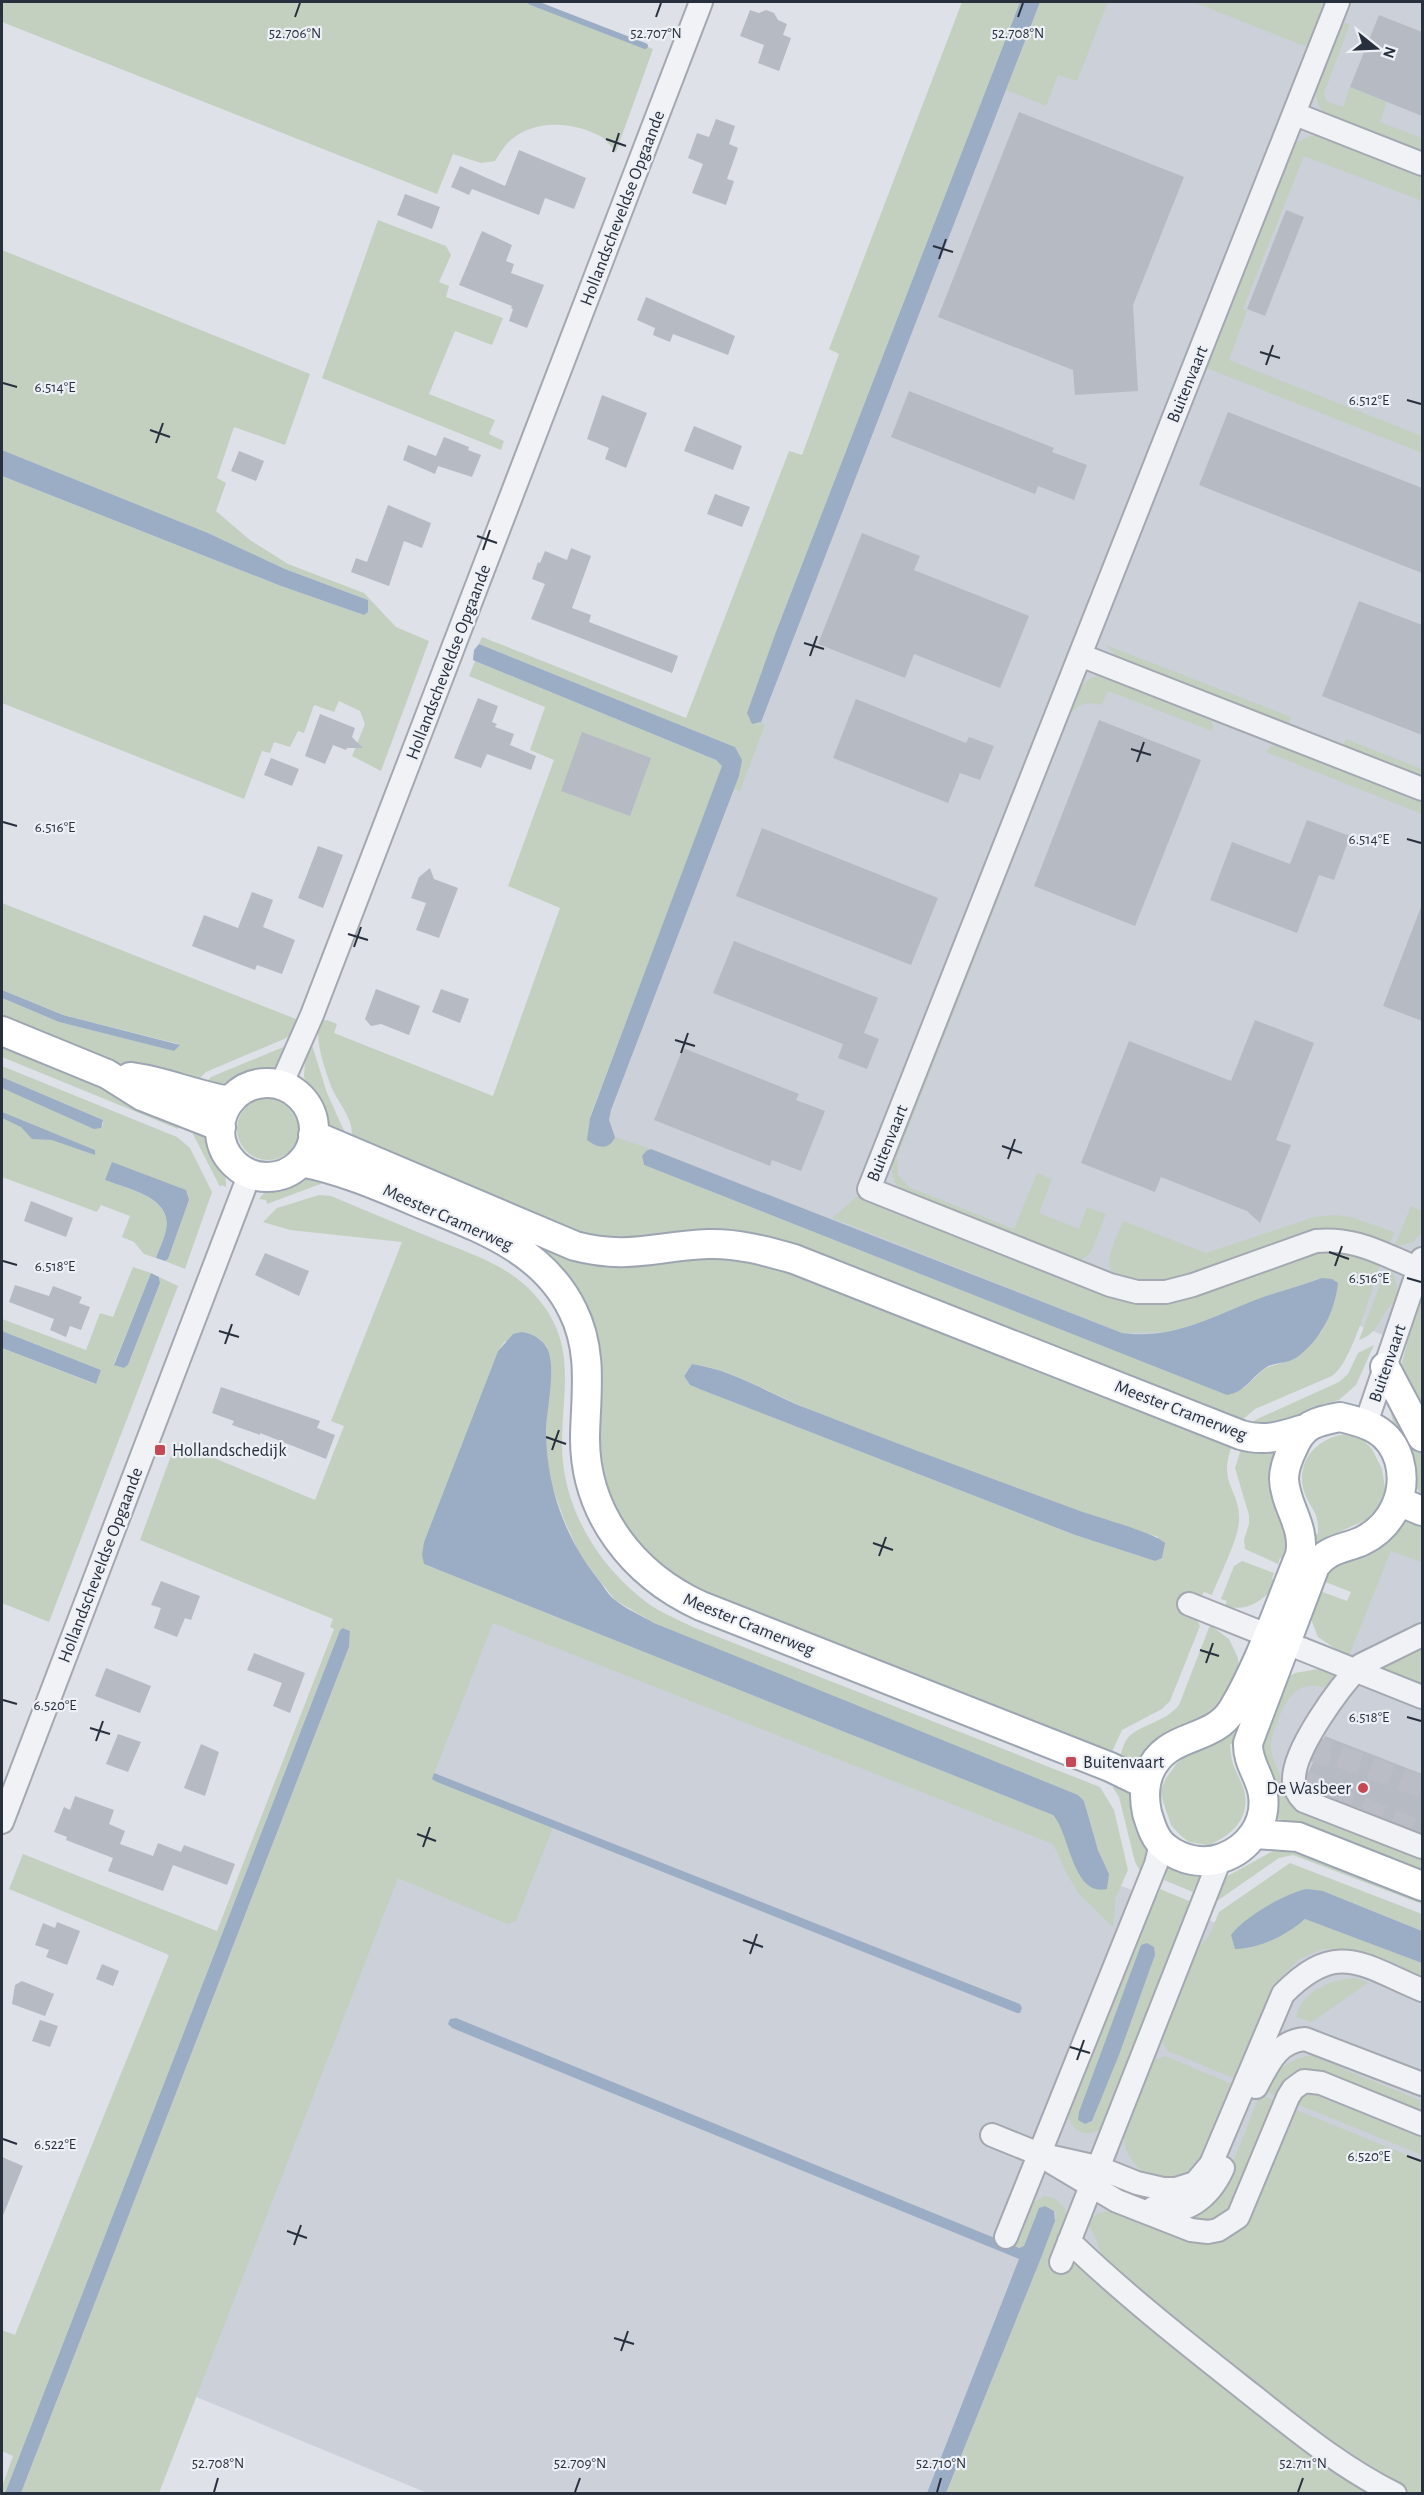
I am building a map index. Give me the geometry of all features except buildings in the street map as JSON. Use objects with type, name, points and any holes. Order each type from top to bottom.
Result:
[{"type":"main road","points":[[2,1031],[107,1074],[148,1079],[197,1095],[225,1114]]},
{"type":"main road","points":[[255,1084],[281,1085],[297,1095],[309,1110],[314,1135],[310,1148],[301,1162],[287,1172],[265,1177],[250,1173],[234,1163],[227,1154],[222,1143],[225,1114],[244,1089],[255,1084]]},
{"type":"main road","name":"Meester Cramerweg","points":[[314,1135],[575,1246],[613,1254],[710,1244],[732,1245],[794,1259],[1251,1438],[1271,1438],[1304,1429],[1318,1421],[1340,1417],[1366,1423]]},
{"type":"main road","name":"Meester Cramerweg","points":[[301,1162],[335,1169],[488,1231],[517,1248],[549,1274],[573,1311],[588,1358],[585,1438],[587,1467],[597,1502],[622,1546],[640,1567],[661,1584],[701,1606],[1110,1767],[1145,1784]]},
{"type":"main road","points":[[1385,1367],[1422,1437]]},
{"type":"main road","points":[[1304,1429],[1287,1460],[1284,1482],[1303,1543],[1277,1639],[1248,1743],[1251,1765],[1263,1796],[1255,1834],[1239,1851],[1220,1859],[1194,1861],[1172,1852],[1161,1844],[1145,1806],[1145,1784],[1153,1764],[1168,1747],[1221,1724],[1232,1711],[1244,1688],[1277,1639],[1321,1558],[1337,1548],[1361,1541],[1383,1527],[1392,1515],[1410,1506],[1397,1452],[1385,1433],[1366,1423]]},
{"type":"main road","points":[[1255,1834],[1298,1837],[1422,1886]]},
{"type":"street","name":"Hollandscheveldse Opgaande","points":[[281,1085],[312,1015],[701,2]]},
{"type":"street","name":"Buitenvaart","points":[[1338,2],[869,1190],[1110,1285],[1137,1292],[1152,1294],[1192,1286],[1316,1241],[1338,1239],[1356,1243],[1421,1266],[1366,1423]]},
{"type":"street","points":[[1294,114],[1422,164]]},
{"type":"street","points":[[1080,655],[1422,789]]},
{"type":"street","name":"Hollandscheveldse Opgaande","points":[[2,1822],[250,1173]]},
{"type":"street","points":[[1189,1604],[1422,1697]]},
{"type":"street","points":[[1422,1635],[1361,1665],[1355,1671],[1330,1700],[1304,1745],[1293,1779],[1297,1793],[1304,1801],[1422,1847]]},
{"type":"street","points":[[1006,2236],[1156,1864],[1161,1844]]},
{"type":"street","points":[[1220,1859],[1098,2182],[1065,2252],[1353,2472],[1395,2493]]},
{"type":"street","points":[[1098,2182],[1137,2183],[1163,2189],[1187,2187],[1204,2175],[1211,2164],[1283,1994],[1298,1978],[1315,1966],[1333,1961],[1352,1961],[1422,1990]]},
{"type":"street","points":[[992,2135],[1167,2211],[1187,2207],[1203,2197],[1218,2179],[1255,2089],[1269,2064],[1281,2047],[1288,2042],[1305,2039],[1314,2041],[1422,2084]]},
{"type":"street","points":[[1098,2182],[1117,2201],[1191,2230],[1208,2232],[1225,2227],[1238,2217],[1288,2097],[1293,2089],[1304,2081],[1321,2083],[1422,2124]]},
{"type":"shaded area","points":[[1029,2],[1422,2],[1422,1350],[1316,1309],[1230,1383],[594,1137]]},
{"type":"shaded area","points":[[1409,1535],[1422,1541],[1422,1866],[1280,1809],[1266,1727],[1294,1681],[1322,1680],[1375,1556]]},
{"type":"shaded area","name":"Buitenvaart","points":[[444,1555],[1066,1804],[1093,1875],[1250,1936],[1422,1946],[1422,2493],[427,2493],[69,2344]]},
{"type":"green space","points":[[2,2],[533,2],[653,49],[616,152],[602,137],[589,131],[555,125],[532,128],[509,141],[495,161],[481,163],[453,154],[437,194],[2,22]]},
{"type":"green space","points":[[962,2],[1020,2],[777,629],[757,725],[761,722],[765,725],[740,791],[734,789],[739,776],[735,747],[479,644],[482,637],[686,718],[789,451],[802,455],[839,354],[829,349]]},
{"type":"green space","points":[[1040,2],[1108,2],[1077,81],[1058,75],[1046,106],[1006,90]]},
{"type":"green space","points":[[1193,2],[1328,2],[1311,43],[1304,46]]},
{"type":"green space","points":[[1345,23],[1350,24],[1324,93],[1326,101],[1343,107],[1350,87],[1387,102],[1380,122],[1422,138],[1422,154],[1326,115],[1319,106],[1316,85],[1319,73],[1337,29]]},
{"type":"green space","points":[[1309,136],[1323,136],[1422,175],[1422,201],[1304,156],[1243,309],[1247,311],[1229,360],[1422,436],[1422,453],[1204,367],[1289,153],[1295,143]]},
{"type":"green space","points":[[378,220],[446,246],[451,255],[439,282],[449,286],[446,297],[503,318],[492,345],[455,331],[429,394],[495,420],[489,434],[504,441],[501,450],[322,378]]},
{"type":"green space","points":[[2,250],[310,374],[285,445],[234,427],[217,478],[226,483],[216,511],[250,540],[288,564],[364,593],[396,627],[429,641],[381,771],[352,756],[365,724],[360,711],[339,701],[334,712],[314,705],[304,733],[298,731],[290,747],[274,742],[270,753],[262,751],[244,799],[2,703],[2,476],[281,586],[364,615],[368,600],[285,569],[208,533],[2,450]]},
{"type":"green space","points":[[1106,645],[1291,717],[1288,725],[1117,658]]},
{"type":"green space","points":[[475,661],[716,760],[723,766],[590,1117],[612,1144],[615,1137],[651,1149],[642,1156],[644,1165],[1035,1319],[1244,1388],[1265,1368],[1295,1359],[1322,1331],[1337,1291],[1322,1278],[1172,1332],[1122,1333],[832,1218],[858,1196],[1112,1296],[1141,1303],[1165,1302],[1314,1252],[1339,1249],[1381,1263],[1354,1341],[1339,1369],[1332,1376],[1255,1409],[1241,1421],[796,1253],[601,1244],[351,1138],[351,1125],[331,1086],[323,1062],[318,1037],[319,1021],[327,1020],[337,1024],[334,1033],[493,1096],[560,908],[508,886],[554,760],[530,750],[545,707],[469,676]]},
{"type":"green space","points":[[1102,675],[1208,715],[1213,726],[1212,731],[1108,691],[1101,705],[1090,703],[1081,705],[1066,719],[1082,685],[1087,680]]},
{"type":"green space","points":[[1346,739],[1422,769],[1422,779],[1347,749],[1343,746]]},
{"type":"green space","points":[[1274,742],[1422,799],[1422,814],[1266,752]]},
{"type":"green space","points":[[998,891],[1001,892],[897,1157],[898,1175],[909,1187],[1014,1229],[1037,1173],[1052,1179],[1039,1213],[1079,1229],[1087,1207],[1106,1214],[1091,1252],[1080,1261],[908,1196],[897,1185],[892,1172],[892,1161]]},
{"type":"green space","points":[[2,903],[301,1021],[291,1035],[206,1072],[192,1086],[81,1052],[2,1020],[2,998],[59,1022],[174,1051],[178,1044],[63,1015],[2,990]]},
{"type":"green space","points":[[293,1043],[279,1066],[270,1071],[250,1077],[225,1089],[205,1083],[211,1077]]},
{"type":"green space","points":[[2,1045],[180,1120],[178,1129],[2,1057]]},
{"type":"green space","points":[[310,1045],[312,1045],[327,1093],[346,1135],[328,1128],[304,1077]]},
{"type":"green space","points":[[2,1066],[177,1137],[190,1148],[212,1192],[185,1269],[165,1261],[168,1259],[189,1200],[105,1180],[147,1196],[163,1210],[166,1231],[156,1258],[144,1254],[134,1242],[122,1237],[130,1216],[101,1205],[97,1212],[2,1177],[2,1088],[103,1125],[103,1120],[2,1077]]},
{"type":"green space","points":[[268,1098],[290,1107],[299,1129],[290,1151],[268,1160],[246,1151],[237,1129],[246,1107]]},
{"type":"green space","points":[[205,1131],[220,1157],[225,1172],[226,1187],[221,1185],[220,1187],[192,1132]]},
{"type":"green space","points":[[323,1174],[320,1182],[323,1183],[267,1204],[266,1200],[259,1199],[280,1183]]},
{"type":"green space","points":[[319,1195],[331,1196],[486,1260],[512,1275],[534,1294],[548,1312],[557,1329],[564,1364],[562,1441],[567,1486],[574,1508],[595,1548],[624,1583],[653,1607],[693,1627],[1100,1787],[1114,1810],[1128,1870],[1116,1897],[1113,1927],[1078,1893],[1053,1844],[493,1623],[432,1779],[553,1828],[516,1921],[507,1924],[398,1878],[159,2493],[21,2493],[349,1647],[350,1631],[343,1628],[340,1630],[5,2493],[2,2493],[13,2456],[2,2451],[2,2330],[15,2335],[169,1955],[9,1889],[23,1854],[217,1931],[334,1629],[330,1627],[333,1619],[140,1540],[176,1442],[315,1500],[344,1426],[331,1421],[402,1242],[290,1230],[263,1222],[277,1208]],"holes":[[[531,1334],[547,1347],[546,1448],[551,1484],[581,1557],[615,1600],[654,1623],[1084,1801],[1098,1850],[1109,1874],[1053,1815],[424,1564],[424,1542],[498,1351],[504,1342]]]},
{"type":"green space","points":[[1411,1206],[1422,1211],[1422,1232],[1414,1242],[1394,1247]]},
{"type":"green space","points":[[1334,1215],[1351,1217],[1394,1232],[1389,1246],[1354,1233],[1148,1286],[1113,1274],[1110,1268],[1110,1255],[1123,1221],[1206,1253],[1314,1217]]},
{"type":"green space","points":[[528,1235],[755,1256],[1232,1446],[1227,1469],[1239,1510],[1238,1529],[1212,1595],[1204,1592],[1201,1597],[1191,1594],[1183,1614],[1197,1620],[1200,1626],[1170,1701],[1162,1709],[1122,1730],[1111,1754],[704,1599],[627,1542],[595,1465],[596,1379]],"holes":[[[692,1364],[739,1378],[800,1406],[985,1478],[1158,1537],[1155,1561],[1075,1535],[690,1385],[684,1375]]]},
{"type":"green space","points":[[1387,1266],[1396,1282],[1396,1301],[1386,1311],[1372,1333],[1359,1340]]},
{"type":"green space","points":[[133,1267],[151,1273],[114,1364],[124,1368],[128,1365],[160,1283],[159,1277],[178,1286],[49,1622],[2,1603],[2,1348],[95,1384],[101,1370],[2,1331],[2,1319],[86,1350],[100,1313],[113,1317]]},
{"type":"green space","points":[[1422,1299],[1422,1423],[1400,1369],[1418,1304]]},
{"type":"green space","points":[[1374,1345],[1356,1385],[1339,1400],[1309,1408],[1277,1428],[1251,1425],[1255,1420],[1339,1382],[1348,1374],[1358,1353]]},
{"type":"green space","points":[[1389,1405],[1422,1451],[1422,1496],[1403,1453]]},
{"type":"green space","points":[[1348,1434],[1363,1440],[1372,1449],[1382,1469],[1386,1494],[1379,1507],[1366,1520],[1332,1535],[1315,1556],[1317,1521],[1305,1494],[1302,1471],[1305,1461],[1318,1445],[1337,1436]]},
{"type":"green space","points":[[1284,1443],[1292,1523],[1286,1560],[1280,1558],[1278,1564],[1245,1549],[1244,1540],[1249,1515],[1235,1468],[1241,1449]]},
{"type":"green space","points":[[1404,1516],[1422,1524],[1421,1562],[1391,1551],[1349,1656],[1345,1655],[1318,1637],[1309,1614],[1320,1591],[1347,1601],[1351,1592],[1323,1581],[1320,1574]]},
{"type":"green space","points":[[1242,1561],[1274,1573],[1272,1579],[1278,1581],[1256,1603],[1241,1608],[1225,1606],[1227,1601],[1221,1599],[1234,1566]]},
{"type":"green space","points":[[1210,1625],[1229,1639],[1238,1658],[1239,1672],[1228,1707],[1140,1772],[1120,1757],[1124,1743],[1137,1730],[1166,1716],[1179,1705]]},
{"type":"green space","points":[[1422,1645],[1422,1684],[1384,1668],[1384,1665]]},
{"type":"green space","points":[[1318,1669],[1335,1674],[1325,1688],[1308,1686],[1295,1692],[1281,1712],[1272,1736],[1272,1754],[1284,1785],[1286,1800],[1422,1854],[1422,1873],[1291,1821],[1269,1818],[1256,1735],[1283,1680],[1295,1673]]},
{"type":"green space","points":[[1235,1727],[1233,1744],[1230,1744],[1233,1764],[1246,1799],[1243,1815],[1234,1829],[1212,1846],[1189,1842],[1171,1825],[1160,1792],[1166,1778],[1177,1763],[1186,1756],[1219,1743]]},
{"type":"green space","points":[[1118,1778],[1130,1792],[1147,1849],[1148,1868],[1142,1865],[1140,1871],[1135,1862],[1119,1797],[1113,1788]]},
{"type":"green space","points":[[1289,1847],[1422,1897],[1422,1904],[1293,1855],[1279,1858],[1217,1901],[1219,1895],[1214,1893],[1224,1878],[1271,1852]]},
{"type":"green space","points":[[1290,1863],[1422,1914],[1422,1931],[1323,1891],[1302,1922],[1305,1919],[1312,1920],[1422,1963],[1422,1977],[1349,1949],[1323,1949],[1300,1959],[1283,1975],[1238,2080],[1168,2051],[1161,2040],[1194,1953],[1210,1934],[1219,1912]]},
{"type":"green space","points":[[1168,1865],[1186,1874],[1202,1878],[1200,1888],[1195,1886],[1193,1892],[1164,1880],[1166,1875],[1161,1873]]},
{"type":"green space","points":[[1160,1889],[1189,1901],[1188,1906],[1193,1908],[1102,2128],[1085,2133],[1076,2129],[1067,2113],[1152,1892],[1158,1895]]},
{"type":"green space","points":[[1355,1978],[1369,1982],[1312,2022],[1296,2017],[1304,2000],[1311,1993],[1327,1984]]},
{"type":"green space","points":[[1314,2055],[1343,2061],[1341,2068],[1422,2101],[1422,2117],[1324,2077],[1283,2099],[1262,2090],[1284,2066],[1297,2059]]},
{"type":"green space","points":[[1165,2056],[1237,2086],[1225,2119],[1208,2153],[1198,2166],[1185,2175],[1169,2179],[1150,2175],[1139,2168],[1128,2153],[1123,2135],[1153,2060]]},
{"type":"green space","points":[[1304,2088],[1422,2129],[1422,2155],[1292,2102]]},
{"type":"green space","points":[[1260,2094],[1281,2103],[1268,2135],[1222,2223],[1184,2219],[1228,2175]]},
{"type":"green space","points":[[1289,2107],[1422,2161],[1422,2493],[1411,2493],[1358,2469],[1106,2265],[1093,2232],[1086,2224],[1098,2213],[1118,2210],[1214,2236]]},
{"type":"green space","points":[[1044,2196],[1054,2198],[1065,2208],[1070,2259],[1341,2476],[1359,2489],[1371,2493],[946,2494],[1041,2258],[1056,2213],[1039,2208],[1024,2246],[1019,2248],[1001,2240],[1029,2205]]},
{"type":"water","points":[[1020,2],[1040,2],[761,722],[752,724],[747,713],[777,629]]},
{"type":"water","points":[[2,450],[208,533],[285,569],[368,600],[368,612],[364,615],[281,586],[2,476]]},
{"type":"water","points":[[479,644],[735,747],[742,760],[739,776],[611,1110],[609,1120],[615,1137],[610,1144],[603,1147],[587,1140],[590,1118],[722,766],[716,760],[473,660],[474,650]]},
{"type":"water","points":[[2,990],[63,1015],[180,1045],[174,1051],[59,1022],[2,998]]},
{"type":"water","points":[[2,1077],[103,1120],[101,1128],[94,1129],[2,1088]]},
{"type":"water","points":[[2,1112],[95,1150],[95,1155],[52,1140],[32,1139],[21,1127],[2,1118]]},
{"type":"water","points":[[651,1149],[1122,1333],[1157,1333],[1190,1326],[1255,1300],[1322,1278],[1332,1279],[1338,1283],[1334,1305],[1325,1325],[1305,1351],[1292,1360],[1265,1368],[1239,1391],[1227,1395],[644,1165],[642,1156]]},
{"type":"water","points":[[112,1162],[186,1190],[189,1200],[168,1259],[165,1261],[156,1258],[166,1230],[163,1210],[147,1196],[105,1180]]},
{"type":"water","points":[[151,1273],[159,1277],[160,1283],[128,1365],[124,1368],[114,1365]]},
{"type":"water","points":[[2,1331],[101,1370],[96,1384],[2,1348]]},
{"type":"water","points":[[522,1332],[531,1334],[545,1345],[551,1361],[546,1430],[547,1450],[553,1490],[559,1509],[586,1563],[612,1598],[654,1623],[1078,1795],[1084,1801],[1098,1850],[1109,1874],[1107,1889],[1095,1889],[1079,1874],[1064,1835],[1053,1815],[424,1564],[422,1555],[424,1542],[498,1351],[513,1334]]},
{"type":"water","points":[[692,1364],[723,1372],[878,1436],[1080,1511],[1149,1534],[1165,1543],[1162,1558],[1155,1561],[1075,1535],[702,1390],[690,1385],[684,1376]]},
{"type":"water","points":[[343,1628],[350,1631],[349,1647],[21,2493],[5,2493],[340,1630]]},
{"type":"water","points":[[434,1773],[1020,2004],[1022,2008],[1020,2013],[437,1782],[432,1779]]},
{"type":"water","points":[[1307,1889],[1323,1891],[1422,1931],[1422,1963],[1305,1919],[1272,1940],[1254,1947],[1235,1949],[1231,1935],[1245,1921],[1276,1901]]},
{"type":"water","points":[[1147,1943],[1154,1947],[1155,1955],[1119,2055],[1092,2121],[1085,2124],[1078,2120],[1079,2112],[1141,1945]]},
{"type":"water","points":[[456,2018],[1019,2248],[1024,2246],[1039,2208],[1045,2206],[1054,2211],[1055,2221],[1041,2258],[946,2493],[927,2493],[1019,2259],[452,2028],[448,2024],[450,2019]]},
{"type":"waterway","points":[[531,2],[645,46]]},
{"type":"tunnel","points":[[1422,1787],[1322,1750],[1311,1780],[1314,1786],[1322,1792],[1422,1832]]},
{"type":"place","name":"Hollandschedijk","points":[[160,1450]]},
{"type":"place","name":"Buitenvaart","points":[[1071,1762]]},
{"type":"place","name":"De Wasbeer","points":[[1363,1788]]}]
